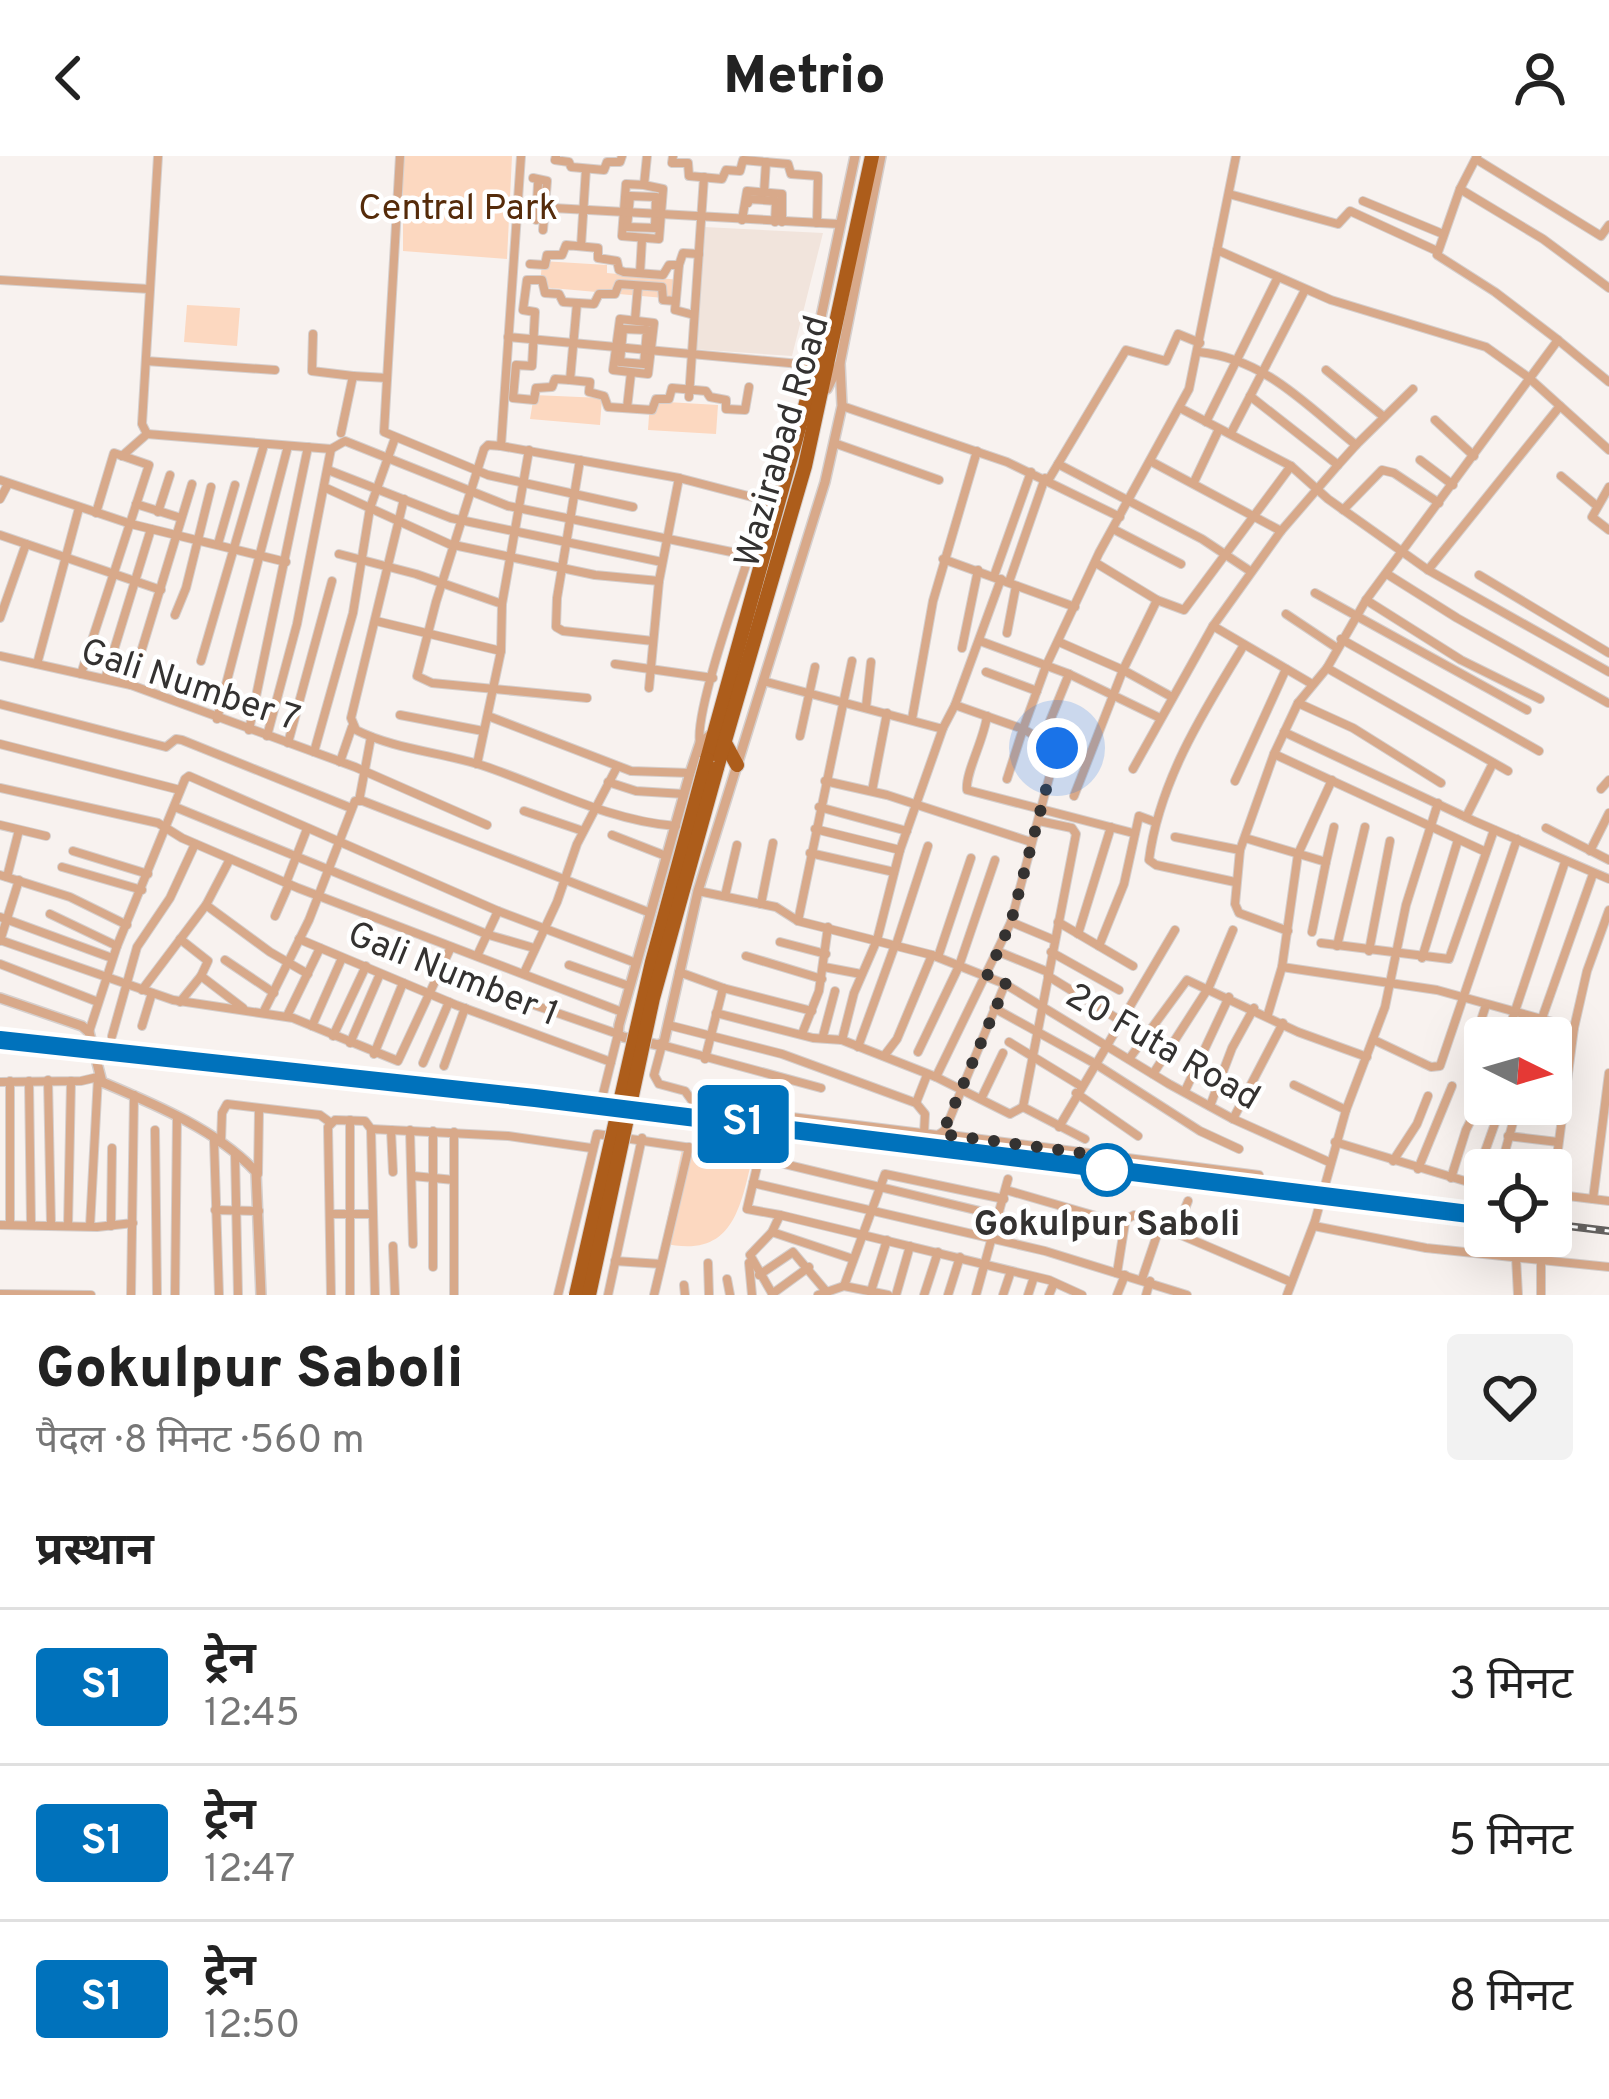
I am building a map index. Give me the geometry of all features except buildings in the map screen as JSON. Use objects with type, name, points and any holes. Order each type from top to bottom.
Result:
[{"type":"highway","points":[[815,404],[863,156]]},
{"type":"highway","name":"Wazirabad Road","points":[[719,736],[742,676],[797,492],[815,404]]},
{"type":"highway","name":"Wazirabad Road","points":[[719,736],[773,502],[815,404]]},
{"type":"highway","points":[[589,1295],[653,998],[719,736]]},
{"type":"highway","points":[[719,736],[737,765]]},
{"type":"highway","points":[[577,1295],[652,962],[712,764]]},
{"type":"street","points":[[147,434],[142,424],[158,156]]},
{"type":"street","points":[[400,156],[382,427],[395,438],[477,471],[633,507]]},
{"type":"street","points":[[501,446],[521,156]]},
{"type":"street","points":[[556,156],[555,160],[569,162],[571,167],[604,170],[606,163],[620,162],[622,156]]},
{"type":"street","points":[[644,185],[646,156]]},
{"type":"street","points":[[673,156],[672,163],[688,163],[689,176],[722,179],[726,170],[740,171],[743,160],[789,164],[791,174],[820,177],[817,223]]},
{"type":"street","name":"Wazirabad Road","points":[[824,361],[839,224],[863,156]]},
{"type":"street","name":"Wazirabad Road","points":[[824,361],[881,156]]},
{"type":"street","points":[[1007,778],[1046,666],[1095,562],[1180,408],[1200,347],[1236,156]]},
{"type":"street","points":[[1608,379],[1495,292],[1437,255],[1476,157],[1601,236],[1609,225]]},
{"type":"street","points":[[764,193],[766,162]]},
{"type":"street","points":[[581,246],[586,169]]},
{"type":"street","points":[[689,393],[704,177]]},
{"type":"street","points":[[535,181],[547,181],[536,220]]},
{"type":"street","points":[[626,184],[644,185],[663,189],[659,239],[622,236],[626,184]]},
{"type":"street","points":[[1460,189],[1544,238],[1609,288]]},
{"type":"street","points":[[744,220],[745,193],[764,193],[783,195],[778,222]]},
{"type":"street","points":[[1229,194],[1338,224],[1350,212],[1438,252]]},
{"type":"street","points":[[631,195],[656,196],[659,214],[654,229],[628,228],[625,212],[631,195]]},
{"type":"street","points":[[744,220],[749,199],[774,200],[778,222]]},
{"type":"street","points":[[1363,201],[1443,233]]},
{"type":"street","points":[[518,206],[839,224]]},
{"type":"street","points":[[541,207],[543,230]]},
{"type":"street","points":[[640,273],[642,239]]},
{"type":"street","points":[[530,264],[545,265],[547,255],[562,255],[564,245],[598,248],[598,258],[617,261],[619,270],[663,275],[669,265],[679,266]]},
{"type":"street","points":[[1216,250],[1305,290],[1486,347],[1528,377],[1609,450]]},
{"type":"street","points":[[694,314],[675,312],[683,253],[699,254]]},
{"type":"street","points":[[1206,422],[1278,277]]},
{"type":"street","points":[[0,280],[149,289]]},
{"type":"street","points":[[676,301],[663,300],[662,287],[620,284],[614,295],[597,295],[596,304],[563,302],[559,294],[545,293],[542,280],[526,280],[523,310],[535,312],[532,366],[515,366],[513,398],[534,400],[536,388],[552,387],[555,379],[590,382],[589,392],[604,396],[608,406],[652,410],[656,399],[669,399],[672,388],[723,398],[726,409],[745,410],[748,387]]},
{"type":"street","points":[[635,320],[638,286]]},
{"type":"street","points":[[1231,433],[1305,290]]},
{"type":"street","points":[[569,380],[578,303]]},
{"type":"street","points":[[618,347],[619,320],[635,320],[654,323],[648,350]]},
{"type":"street","points":[[623,329],[645,330],[648,350],[648,374],[613,370],[623,329]]},
{"type":"street","points":[[313,334],[312,371],[388,379]]},
{"type":"street","points":[[842,1040],[943,728],[1047,478],[1126,350],[1166,362],[1178,334],[1262,370],[1357,445]]},
{"type":"street","points":[[508,337],[824,361],[842,406],[820,498],[698,891],[655,1081],[685,1091],[697,1104],[1259,1175]]},
{"type":"street","points":[[1288,931],[1236,909],[1235,882],[1240,850],[1284,731],[1298,703],[1327,668],[1354,616],[1558,340]]},
{"type":"street","points":[[146,361],[275,370]]},
{"type":"street","points":[[1326,370],[1384,417]]},
{"type":"street","points":[[627,408],[631,373]]},
{"type":"street","points":[[341,433],[353,376]]},
{"type":"street","points":[[1132,769],[1250,571],[1338,464],[1413,389]]},
{"type":"street","points":[[1250,396],[1338,464]]},
{"type":"street","points":[[815,404],[842,406],[977,451],[1047,478],[1120,517]]},
{"type":"street","points":[[1428,570],[1560,406]]},
{"type":"street","points":[[1180,408],[1291,466],[1343,510],[1428,570],[1609,672]]},
{"type":"street","points":[[1436,420],[1474,456]]},
{"type":"street","points":[[1194,482],[1219,429]]},
{"type":"street","points":[[122,456],[147,434],[331,449],[345,441],[518,509],[751,556]]},
{"type":"street","points":[[314,752],[353,613],[370,508],[395,438]]},
{"type":"street","points":[[834,443],[939,480]]},
{"type":"street","points":[[201,662],[264,445]]},
{"type":"street","points":[[587,698],[418,679],[427,634],[488,445],[679,478],[773,502],[712,678],[700,743],[649,913],[603,1094]]},
{"type":"street","points":[[217,719],[288,446]]},
{"type":"street","points":[[249,730],[308,447]]},
{"type":"street","points":[[267,736],[298,624],[331,449]]},
{"type":"street","points":[[477,764],[501,651],[502,604],[529,450]]},
{"type":"street","points":[[912,719],[923,642],[943,559],[977,451]]},
{"type":"street","points":[[81,674],[149,464],[114,453],[96,513]]},
{"type":"street","points":[[580,459],[556,627],[653,641]]},
{"type":"street","points":[[1420,460],[1453,485]]},
{"type":"street","points":[[1152,462],[1280,531]]},
{"type":"street","points":[[1058,464],[1130,500],[1250,571]]},
{"type":"street","points":[[1095,562],[1157,600],[1184,610],[1291,466]]},
{"type":"street","points":[[328,470],[462,520],[662,562]]},
{"type":"street","points":[[1343,510],[1382,470],[1439,503]]},
{"type":"street","points":[[1006,633],[1005,581],[1031,472]]},
{"type":"street","points":[[158,512],[170,475]]},
{"type":"street","points":[[1561,476],[1597,506]]},
{"type":"street","points":[[649,688],[665,539],[679,478]]},
{"type":"street","points":[[0,499],[4,482],[131,524],[286,562]]},
{"type":"street","points":[[131,686],[192,484]]},
{"type":"street","points":[[218,544],[235,485]]},
{"type":"street","points":[[175,615],[211,488]]},
{"type":"street","points":[[326,488],[455,545],[562,568],[659,581]]},
{"type":"street","points":[[1609,488],[1593,521],[1609,530]]},
{"type":"street","points":[[797,492],[820,498]]},
{"type":"street","points":[[340,762],[404,499]]},
{"type":"street","points":[[136,505],[181,518]]},
{"type":"street","points":[[37,664],[80,508]]},
{"type":"street","points":[[105,679],[151,529]]},
{"type":"street","points":[[1113,529],[1181,564]]},
{"type":"street","points":[[0,535],[161,590]]},
{"type":"street","points":[[0,618],[26,544]]},
{"type":"street","points":[[339,554],[502,604]]},
{"type":"street","points":[[943,559],[1075,607]]},
{"type":"street","points":[[962,648],[978,570]]},
{"type":"street","points":[[1387,574],[1608,703]]},
{"type":"street","points":[[1479,575],[1609,653]]},
{"type":"street","points":[[289,743],[332,581]]},
{"type":"street","points":[[1315,593],[1528,710]]},
{"type":"street","points":[[1074,796],[1123,670],[1157,600]]},
{"type":"street","points":[[1366,600],[1461,660],[1540,700]]},
{"type":"street","points":[[1286,614],[1539,752]]},
{"type":"street","points":[[376,621],[501,651]]},
{"type":"street","points":[[1214,626],[1312,684]]},
{"type":"street","points":[[980,641],[1069,674],[1160,718]]},
{"type":"street","points":[[1059,642],[1172,697]]},
{"type":"street","points":[[1235,882],[1151,863],[1156,822],[1200,718],[1244,645]]},
{"type":"street","name":"Gali Number 7","points":[[0,656],[131,686],[363,770],[488,825]]},
{"type":"street","points":[[798,921],[818,807],[852,661]]},
{"type":"street","points":[[866,707],[872,662]]},
{"type":"street","points":[[615,664],[712,678]]},
{"type":"street","points":[[800,736],[814,667]]},
{"type":"street","points":[[1327,668],[1508,771]]},
{"type":"street","points":[[1234,781],[1286,669]]},
{"type":"street","points":[[986,672],[1037,691]]},
{"type":"street","points":[[1043,738],[1069,674]]},
{"type":"street","points":[[742,676],[943,728]]},
{"type":"street","points":[[1298,703],[1353,728],[1441,783]]},
{"type":"street","points":[[0,704],[166,747],[176,739],[190,742],[649,913]]},
{"type":"street","points":[[916,1103],[999,952],[1058,752],[1043,738],[955,705]]},
{"type":"street","points":[[872,791],[887,713]]},
{"type":"street","points":[[400,715],[483,731]]},
{"type":"street","points":[[488,716],[617,767],[639,773],[690,773]]},
{"type":"street","points":[[987,716],[982,747],[965,786],[1133,833]]},
{"type":"street","points":[[352,725],[370,737],[477,764],[625,819],[676,826]]},
{"type":"street","points":[[1284,731],[1466,818],[1609,879]]},
{"type":"street","points":[[700,743],[719,736]]},
{"type":"street","points":[[264,1011],[289,964],[355,805],[370,737]]},
{"type":"street","points":[[0,744],[180,790]]},
{"type":"street","points":[[1274,754],[1486,853]]},
{"type":"street","points":[[1466,818],[1493,763]]},
{"type":"street","points":[[524,973],[583,831],[617,767]]},
{"type":"street","points":[[90,1226],[97,1070],[89,1032],[112,958],[186,777],[498,910],[636,962]]},
{"type":"street","points":[[1268,1015],[1282,967],[1298,854],[1332,780]]},
{"type":"street","points":[[1601,789],[1609,780]]},
{"type":"street","points":[[825,781],[872,791],[1031,842]]},
{"type":"street","points":[[608,782],[636,791],[684,794]]},
{"type":"street","points":[[0,788],[126,812],[158,823],[288,884],[622,1012]]},
{"type":"street","points":[[1287,1295],[1313,1226],[1335,1142],[1374,1040],[1438,803]]},
{"type":"street","points":[[175,807],[489,935],[534,948]]},
{"type":"street","points":[[818,807],[907,831]]},
{"type":"street","points":[[524,811],[583,831]]},
{"type":"street","points":[[1591,851],[1609,813]]},
{"type":"street","points":[[1099,946],[1124,884],[1139,816],[1156,822]]},
{"type":"street","points":[[1023,1107],[1076,834],[1072,827],[1039,821]]},
{"type":"street","points":[[0,825],[46,836]]},
{"type":"street","points":[[1312,932],[1334,826]]},
{"type":"street","points":[[1078,934],[1111,827]]},
{"type":"street","points":[[1337,946],[1365,827]]},
{"type":"street","points":[[1546,828],[1607,857]]},
{"type":"street","points":[[275,916],[307,829]]},
{"type":"street","points":[[815,829],[900,850]]},
{"type":"street","points":[[19,830],[3,876],[70,897],[127,925]]},
{"type":"street","points":[[1321,943],[1449,959],[1494,830]]},
{"type":"street","points":[[612,836],[666,856]]},
{"type":"street","points":[[1174,837],[1240,850]]},
{"type":"street","points":[[1245,838],[1326,862]]},
{"type":"street","points":[[1374,1040],[1437,1069],[1517,839]]},
{"type":"street","points":[[1422,958],[1458,840]]},
{"type":"street","points":[[1369,951],[1390,841]]},
{"type":"street","points":[[761,904],[772,843]]},
{"type":"street","points":[[112,1036],[137,947],[170,898],[195,844]]},
{"type":"street","points":[[725,896],[736,845]]},
{"type":"street","points":[[858,1047],[928,846]]},
{"type":"street","points":[[73,851],[148,874]]},
{"type":"street","points":[[810,853],[894,872]]},
{"type":"street","points":[[884,1057],[935,956],[971,858]]},
{"type":"street","points":[[142,1026],[147,991],[206,905],[230,859]]},
{"type":"street","points":[[918,1052],[959,966],[995,860]]},
{"type":"street","points":[[1512,1017],[1565,862]]},
{"type":"street","points":[[62,867],[142,890]]},
{"type":"street","points":[[1542,1017],[1593,874]]},
{"type":"street","points":[[19,880],[0,940],[180,1002],[287,1016],[398,1061],[451,947]]},
{"type":"street","name":"20 Futa Road","points":[[698,891],[776,907],[798,921],[935,956],[1006,984],[1233,1119],[1329,1162]]},
{"type":"street","points":[[206,905],[308,974]]},
{"type":"street","points":[[477,956],[498,910]]},
{"type":"street","points":[[1557,1149],[1574,1028],[1587,971],[1609,910]]},
{"type":"street","points":[[50,914],[117,946]]},
{"type":"street","points":[[4,919],[112,958]]},
{"type":"street","points":[[1011,922],[1054,940]]},
{"type":"street","points":[[1058,922],[1133,966]]},
{"type":"street","points":[[802,1034],[822,979],[827,928]]},
{"type":"street","points":[[1060,1127],[1175,930]]},
{"type":"street","points":[[1153,1074],[1209,987],[1233,931]]},
{"type":"street","points":[[180,938],[208,961],[180,1002]]},
{"type":"street","points":[[299,939],[320,948]]},
{"type":"street","points":[[780,942],[826,954]]},
{"type":"street","name":"Gali Number 1","points":[[287,1016],[320,948],[611,1062]]},
{"type":"street","points":[[999,952],[1048,974],[1121,1021]]},
{"type":"street","points":[[1051,952],[1119,990]]},
{"type":"street","points":[[746,956],[822,979]]},
{"type":"street","points":[[312,1026],[342,958]]},
{"type":"street","points":[[225,960],[274,993]]},
{"type":"street","points":[[0,964],[98,1002]]},
{"type":"street","points":[[569,965],[629,986]]},
{"type":"street","points":[[333,1036],[366,966]]},
{"type":"street","points":[[824,967],[861,974]]},
{"type":"street","points":[[1282,967],[1390,983],[1529,1017]]},
{"type":"street","points":[[439,972],[618,1034],[821,1088]]},
{"type":"street","points":[[680,972],[812,1010]]},
{"type":"street","points":[[350,1043],[380,974]]},
{"type":"street","points":[[201,976],[245,1010]]},
{"type":"street","points":[[1129,1059],[1182,982],[1191,980],[1367,1057]]},
{"type":"street","points":[[374,1054],[403,983]]},
{"type":"street","points":[[942,1134],[1006,984]]},
{"type":"street","points":[[705,1059],[723,988]]},
{"type":"street","points":[[823,1036],[835,991]]},
{"type":"street","points":[[1185,1091],[1229,997]]},
{"type":"street","points":[[0,998],[89,1032]]},
{"type":"street","points":[[423,1063],[449,1002]]},
{"type":"street","points":[[1482,1017],[1486,1005]]},
{"type":"street","points":[[445,1066],[465,1008]]},
{"type":"street","points":[[994,1008],[1094,1063],[1200,1131],[1239,1149]]},
{"type":"street","points":[[1210,1106],[1232,1048],[1254,1008]]},
{"type":"street","points":[[716,1013],[842,1040],[1010,1114],[1023,1107]]},
{"type":"street","points":[[1233,1119],[1283,1023]]},
{"type":"street","points":[[668,1025],[819,1066],[916,1103],[925,1114],[924,1134]]},
{"type":"street","points":[[1009,1042],[1138,1136]]},
{"type":"street","points":[[981,1099],[1003,1053]]},
{"type":"street","points":[[97,1070],[71,1082],[5,1082],[5,1225],[133,1223]]},
{"type":"street","points":[[97,1070],[235,1154],[258,1179]]},
{"type":"street","points":[[1593,1199],[1609,1073]]},
{"type":"street","points":[[48,1080],[51,1225]]},
{"type":"street","points":[[29,1081],[31,1224]]},
{"type":"street","points":[[68,1226],[71,1082]]},
{"type":"street","points":[[1294,1084],[1346,1110]]},
{"type":"street","points":[[1418,1169],[1452,1086]]},
{"type":"street","points":[[131,1295],[134,1094]]},
{"type":"street","points":[[1393,1161],[1428,1096]]},
{"type":"street","points":[[220,1295],[217,1142],[224,1107],[233,1104],[320,1114],[331,1123],[368,1121],[375,1295]]},
{"type":"street","points":[[1023,1107],[1085,1139]]},
{"type":"street","points":[[259,1110],[261,1295]]},
{"type":"street","points":[[176,1295],[177,1117]]},
{"type":"street","points":[[350,1120],[350,1295]]},
{"type":"street","points":[[331,1123],[331,1295]]},
{"type":"street","points":[[1450,1178],[1468,1125]]},
{"type":"street","points":[[1505,1149],[1511,1125]]},
{"type":"street","points":[[370,1129],[454,1132],[591,1148]]},
{"type":"street","points":[[154,1130],[157,1295]]},
{"type":"street","points":[[392,1130],[392,1172]]},
{"type":"street","points":[[410,1130],[413,1244]]},
{"type":"street","points":[[433,1131],[433,1267]]},
{"type":"street","points":[[454,1132],[454,1295]]},
{"type":"street","points":[[559,1295],[591,1148],[599,1133],[759,1158],[1071,1233]]},
{"type":"street","points":[[1508,1136],[1558,1142]]},
{"type":"street","points":[[608,1295],[642,1138]]},
{"type":"street","points":[[1335,1142],[1464,1182]]},
{"type":"street","points":[[654,1295],[689,1147]]},
{"type":"street","points":[[111,1226],[112,1148]]},
{"type":"street","points":[[235,1154],[238,1295]]},
{"type":"street","points":[[759,1158],[747,1209],[1011,1270],[1082,1295]]},
{"type":"street","points":[[844,1286],[879,1186],[888,1173],[1006,1190],[1125,1222]]},
{"type":"street","points":[[412,1176],[454,1180]]},
{"type":"street","points":[[753,1183],[993,1238],[1186,1295]]},
{"type":"street","points":[[976,1295],[1006,1190]]},
{"type":"street","points":[[1572,1196],[1609,1201]]},
{"type":"street","points":[[1175,1233],[1188,1201]]},
{"type":"street","points":[[215,1210],[259,1210]]},
{"type":"street","points":[[330,1214],[372,1214]]},
{"type":"street","points":[[752,1295],[750,1256],[780,1215]]},
{"type":"street","points":[[1117,1295],[1125,1222],[1134,1215],[1291,1282]]},
{"type":"street","points":[[1146,1295],[1160,1226]]},
{"type":"street","points":[[1313,1226],[1464,1252]]},
{"type":"street","points":[[772,1232],[853,1259]]},
{"type":"street","points":[[871,1291],[887,1240]]},
{"type":"street","points":[[393,1246],[395,1295]]},
{"type":"street","points":[[758,1275],[789,1252],[797,1253],[822,1293],[844,1286],[892,1295],[910,1246]]},
{"type":"street","points":[[924,1295],[938,1252]]},
{"type":"street","points":[[750,1256],[773,1294],[808,1267]]},
{"type":"street","points":[[948,1295],[960,1257]]},
{"type":"street","points":[[1518,1295],[1516,1257],[1609,1267]]},
{"type":"street","points":[[1541,1259],[1541,1295]]},
{"type":"street","points":[[615,1261],[661,1264]]},
{"type":"street","points":[[708,1263],[709,1295]]},
{"type":"street","points":[[1003,1295],[1011,1270]]},
{"type":"street","points":[[1028,1295],[1034,1276]]},
{"type":"street","points":[[728,1279],[730,1295]]},
{"type":"street","points":[[1049,1295],[1054,1282]]},
{"type":"street","points":[[3,1294],[92,1295]]},
{"type":"shaded area","points":[[704,227],[823,233],[792,356],[692,349]]},
{"type":"green space","name":"Central Park","points":[[403,156],[512,156],[507,259],[403,251]]},
{"type":"green space","points":[[542,261],[607,265],[607,273],[680,280],[678,303],[540,287]]},
{"type":"green space","points":[[187,305],[240,308],[237,346],[184,342]]},
{"type":"green space","points":[[534,395],[602,398],[600,425],[530,419]]},
{"type":"green space","points":[[650,401],[718,405],[716,434],[648,430]]},
{"type":"green space","points":[[683,1144],[753,1155],[729,1226],[704,1244],[662,1243]]},
{"type":"railway","points":[[0,1040],[535,1098],[1464,1213]]},
{"type":"railway","points":[[1572,1227],[1609,1231]]},
{"type":"train","name":"S1","points":[[0,1040],[535,1098],[1464,1213]]},
{"type":"place","name":"Gokulpur Saboli","points":[[1107,1170]]},
{"type":"route","points":[[1057,748],[1011,922],[987,976],[1006,984],[942,1134],[1104,1156],[1107,1170]]}]
